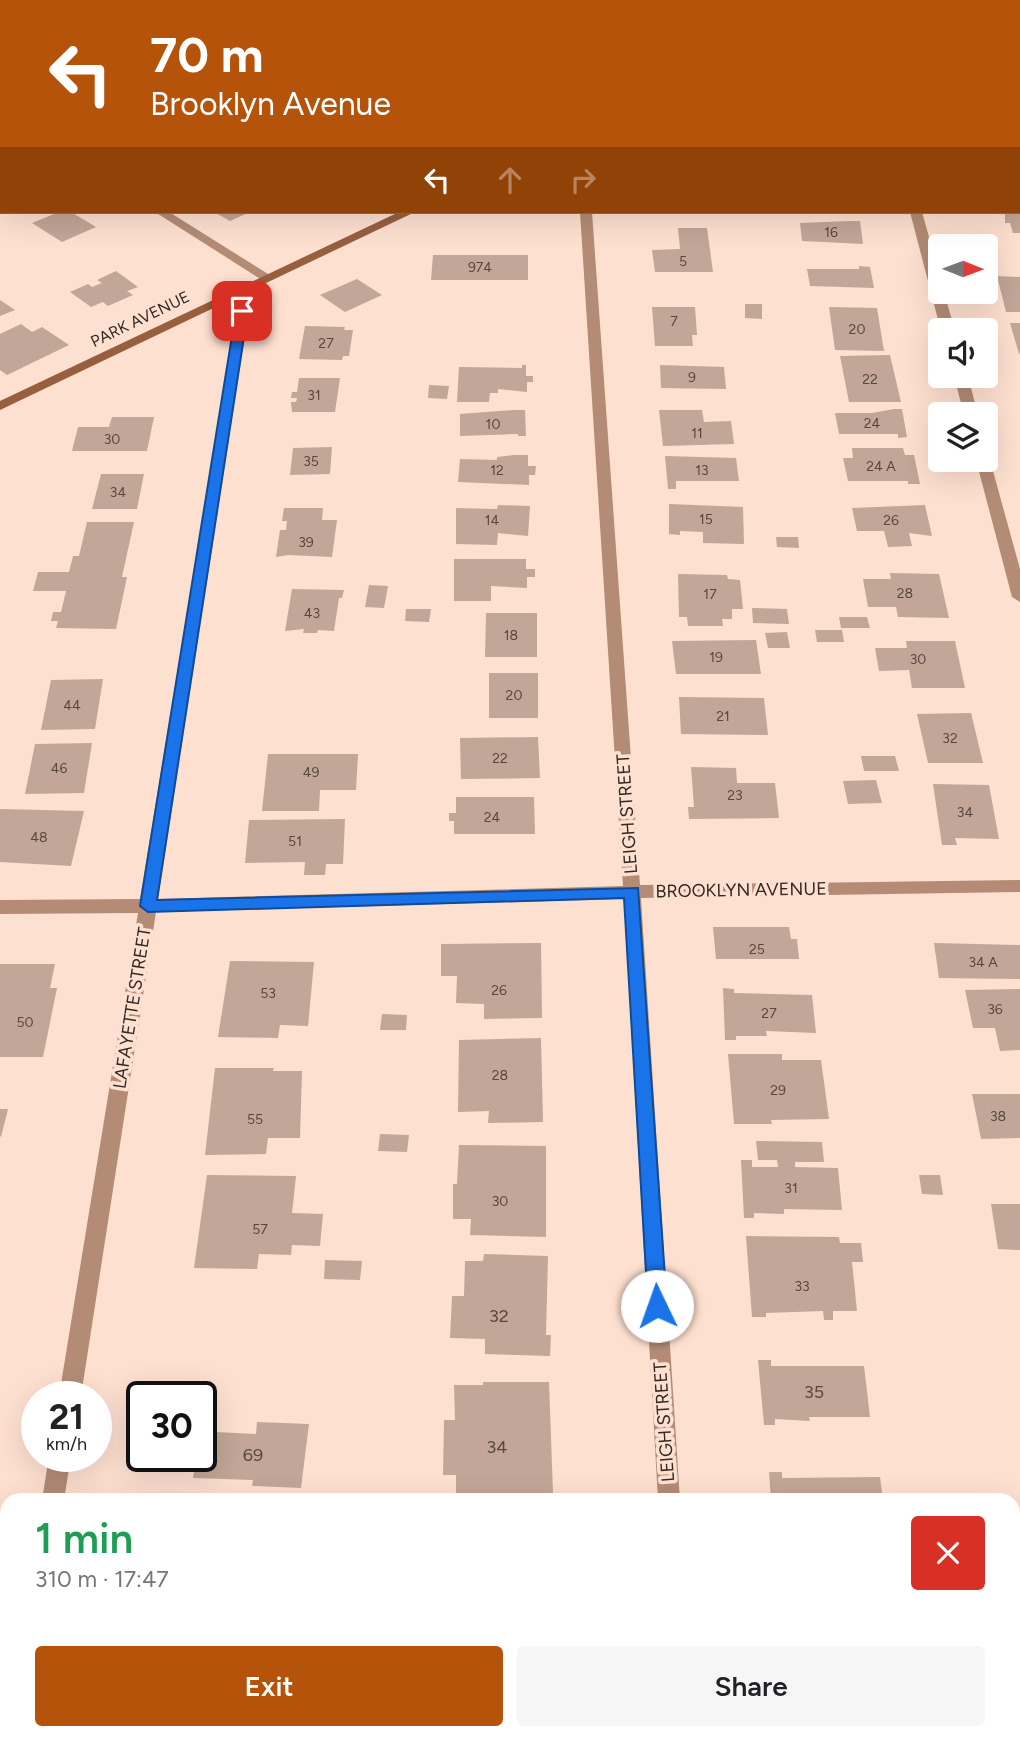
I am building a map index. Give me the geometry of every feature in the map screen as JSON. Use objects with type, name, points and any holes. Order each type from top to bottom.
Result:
[{"type":"main road","name":"PARK AVENUE","points":[[0,406],[405,214]]},
{"type":"street","points":[[164,214],[267,277]]},
{"type":"street","name":"LEIGH STREET","points":[[586,214],[632,892],[669,1493]]},
{"type":"street","points":[[917,214],[945,318]]},
{"type":"street","name":"LAFAYETTE STREET","points":[[72,1381],[246,288]]},
{"type":"street","points":[[986,472],[1020,597]]},
{"type":"street","name":"BROOKLYN AVENUE","points":[[0,907],[1020,886]]},
{"type":"street","points":[[54,1493],[57,1472]]},
{"type":"building","points":[[54,214],[74,214],[96,227],[62,242],[32,223]]},
{"type":"building","points":[[218,214],[246,214],[230,221]]},
{"type":"building","points":[[1005,214],[1020,214],[1020,233],[1013,233],[1010,223],[1005,223]]},
{"type":"building","points":[[860,221],[863,244],[802,241],[800,223]]},
{"type":"building","points":[[678,228],[707,228],[713,272],[655,272],[652,250],[680,249]]},
{"type":"building","points":[[433,255],[528,255],[528,280],[431,280]]},
{"type":"building","points":[[859,266],[870,267],[874,288],[810,286],[807,269],[859,269]]},
{"type":"building","points":[[116,271],[138,287],[127,291],[133,295],[108,306],[103,302],[91,307],[70,292],[88,284],[92,287],[102,283],[97,280]]},
{"type":"building","points":[[998,276],[1020,277],[1020,312],[1006,312]]},
{"type":"building","points":[[357,279],[382,295],[345,312],[320,295]]},
{"type":"building","points":[[0,300],[15,310],[0,316]]},
{"type":"building","points":[[745,304],[762,304],[762,319],[745,318]]},
{"type":"building","points":[[652,307],[695,307],[697,335],[692,335],[693,346],[655,346]]},
{"type":"building","points":[[829,307],[877,308],[884,351],[835,350]]},
{"type":"building","points":[[1010,323],[1020,323],[1019,354]]},
{"type":"building","points":[[21,324],[32,332],[42,327],[69,345],[7,375],[0,370],[0,334]]},
{"type":"building","points":[[305,326],[345,327],[344,330],[353,330],[349,356],[343,356],[342,360],[299,359]]},
{"type":"building","points":[[890,355],[901,402],[849,402],[840,356]]},
{"type":"building","points":[[522,365],[526,365],[526,376],[533,376],[533,382],[527,382],[527,392],[498,389],[498,393],[490,393],[489,402],[457,402],[459,367],[522,368]]},
{"type":"building","points":[[660,365],[724,367],[726,389],[661,388]]},
{"type":"building","points":[[299,378],[340,378],[335,412],[292,412],[291,402],[296,402],[297,398],[291,398],[292,392],[297,392]]},
{"type":"building","points":[[429,385],[449,386],[447,399],[428,398]]},
{"type":"building","points":[[902,409],[907,437],[898,438],[898,434],[839,434],[835,413],[872,413]]},
{"type":"building","points":[[525,410],[526,436],[460,436],[460,414]]},
{"type":"building","points":[[659,410],[702,410],[704,422],[731,421],[734,444],[663,446]]},
{"type":"building","points":[[112,417],[154,417],[147,451],[72,451],[78,427],[109,427]]},
{"type":"building","points":[[332,447],[330,474],[290,475],[293,448]]},
{"type":"building","points":[[852,448],[903,448],[905,455],[914,455],[920,484],[908,484],[908,481],[848,481],[843,458],[853,458]]},
{"type":"building","points":[[528,455],[528,466],[536,466],[535,475],[529,475],[529,485],[458,482],[460,459],[497,460],[497,457]]},
{"type":"building","points":[[665,456],[736,458],[739,481],[676,481],[676,489],[668,489]]},
{"type":"building","points":[[101,474],[144,474],[137,509],[92,509]]},
{"type":"building","points":[[669,504],[743,507],[744,544],[703,543],[703,532],[680,531],[680,535],[669,534]]},
{"type":"building","points":[[498,505],[530,506],[528,536],[498,533],[497,545],[456,544],[456,508],[497,509]]},
{"type":"building","points":[[925,505],[932,536],[909,533],[912,546],[888,547],[884,531],[857,531],[852,508]]},
{"type":"building","points":[[284,508],[323,508],[322,520],[337,520],[332,557],[276,557],[280,530],[286,530],[287,521],[282,521]]},
{"type":"building","points":[[87,522],[134,522],[122,577],[127,577],[116,629],[56,628],[58,621],[51,621],[53,612],[61,612],[66,591],[33,591],[38,572],[69,572],[73,556],[79,556]]},
{"type":"building","points":[[776,537],[798,537],[799,548],[777,547]]},
{"type":"building","points":[[454,559],[526,559],[526,569],[535,569],[535,577],[527,577],[527,588],[491,586],[491,601],[454,601]]},
{"type":"building","points":[[890,573],[939,574],[949,618],[898,617],[896,607],[868,607],[863,579],[891,579]]},
{"type":"building","points":[[678,574],[727,575],[728,579],[740,580],[743,609],[732,609],[732,619],[722,619],[723,626],[688,626],[687,617],[679,617]]},
{"type":"building","points":[[369,585],[388,586],[384,608],[365,607]]},
{"type":"building","points":[[292,589],[344,590],[342,598],[339,598],[334,631],[285,631]]},
{"type":"building","points":[[752,608],[787,609],[789,624],[753,623]]},
{"type":"building","points":[[406,609],[431,609],[429,622],[405,621]]},
{"type":"building","points":[[486,613],[537,613],[537,657],[485,657]]},
{"type":"building","points":[[839,617],[867,617],[870,628],[841,628]]},
{"type":"building","points":[[815,630],[842,630],[844,642],[817,642]]},
{"type":"building","points":[[787,632],[790,648],[768,648],[765,633]]},
{"type":"building","points":[[756,640],[761,674],[676,674],[672,641]]},
{"type":"building","points":[[906,641],[955,641],[965,688],[912,688],[909,670],[879,671],[875,648],[907,648]]},
{"type":"building","points":[[489,673],[538,673],[538,718],[489,718]]},
{"type":"building","points":[[103,679],[95,729],[41,730],[51,680]]},
{"type":"building","points":[[679,697],[764,698],[768,735],[681,734]]},
{"type":"building","points":[[971,713],[983,763],[928,763],[917,714]]},
{"type":"building","points":[[538,737],[540,778],[461,779],[460,738]]},
{"type":"building","points":[[92,743],[84,793],[25,794],[35,744]]},
{"type":"building","points":[[268,754],[358,754],[356,790],[320,790],[319,811],[262,811]]},
{"type":"building","points":[[861,756],[895,756],[899,771],[864,771]]},
{"type":"building","points":[[691,767],[736,768],[737,783],[775,783],[779,818],[689,819],[688,807],[694,807]]},
{"type":"building","points":[[876,780],[882,803],[848,804],[843,781]]},
{"type":"building","points":[[933,784],[989,785],[999,839],[955,838],[957,845],[942,845]]},
{"type":"building","points":[[456,797],[534,797],[535,834],[454,834],[454,821],[449,821],[449,813],[456,813]]},
{"type":"building","points":[[0,809],[84,811],[71,866],[0,862]]},
{"type":"building","points":[[345,819],[343,864],[326,864],[325,875],[304,875],[305,862],[245,863],[249,820]]},
{"type":"building","points":[[713,927],[789,927],[791,939],[797,939],[799,959],[716,959]]},
{"type":"building","points":[[541,943],[542,1018],[484,1019],[484,1004],[456,1003],[457,976],[441,976],[441,944]]},
{"type":"building","points":[[934,943],[1020,945],[1020,979],[939,978]]},
{"type":"building","points":[[230,961],[314,962],[308,1026],[280,1025],[278,1038],[218,1037]]},
{"type":"building","points":[[0,964],[55,964],[50,988],[57,988],[43,1057],[0,1057]]},
{"type":"building","points":[[723,988],[734,989],[734,993],[812,995],[816,1033],[766,1031],[767,1036],[736,1036],[736,1040],[725,1040]]},
{"type":"building","points":[[1020,989],[1020,1050],[1000,1051],[995,1028],[973,1028],[965,990]]},
{"type":"building","points":[[382,1014],[407,1015],[406,1030],[380,1030]]},
{"type":"building","points":[[541,1038],[543,1122],[488,1123],[489,1111],[458,1112],[459,1040]]},
{"type":"building","points":[[728,1054],[782,1054],[782,1060],[821,1060],[829,1119],[734,1124]]},
{"type":"building","points":[[215,1068],[302,1071],[300,1138],[268,1138],[266,1154],[205,1155]]},
{"type":"building","points":[[972,1094],[1020,1094],[1020,1138],[981,1139]]},
{"type":"building","points":[[0,1109],[8,1109],[1,1137],[0,1136]]},
{"type":"building","points":[[380,1134],[409,1135],[407,1152],[378,1151]]},
{"type":"building","points":[[756,1141],[822,1142],[824,1162],[795,1162],[795,1167],[838,1168],[842,1210],[784,1209],[784,1214],[754,1213],[754,1218],[744,1218],[741,1160],[752,1160],[752,1167],[778,1167],[777,1160],[758,1160]]},
{"type":"building","points":[[459,1145],[546,1146],[546,1237],[470,1235],[471,1219],[453,1219],[453,1184],[457,1184]]},
{"type":"building","points":[[207,1175],[296,1176],[292,1213],[323,1214],[320,1246],[292,1245],[291,1255],[259,1254],[257,1269],[194,1268]]},
{"type":"building","points":[[919,1175],[940,1175],[943,1195],[922,1194]]},
{"type":"building","points":[[991,1204],[1020,1204],[1020,1250],[998,1249]]},
{"type":"building","points":[[746,1236],[839,1237],[840,1243],[861,1243],[863,1262],[852,1262],[857,1311],[833,1311],[833,1320],[824,1320],[823,1311],[766,1313],[766,1317],[752,1317]]},
{"type":"building","points":[[484,1254],[548,1256],[546,1335],[551,1335],[550,1356],[485,1354],[485,1339],[450,1338],[452,1296],[464,1296],[465,1261],[483,1261]]},
{"type":"building","points":[[325,1260],[362,1261],[360,1280],[324,1279]]},
{"type":"building","points":[[758,1360],[771,1360],[771,1366],[864,1366],[870,1417],[809,1417],[810,1421],[775,1419],[775,1425],[764,1425]]},
{"type":"building","points":[[483,1382],[549,1382],[553,1493],[456,1493],[456,1475],[443,1475],[444,1420],[455,1420],[454,1385],[483,1385]]},
{"type":"building","points":[[257,1422],[309,1424],[301,1488],[252,1486],[253,1480],[193,1478],[194,1472],[217,1472],[217,1432],[256,1434]]},
{"type":"building","points":[[769,1472],[782,1472],[782,1478],[880,1477],[882,1493],[770,1493]]},
{"type":"route","points":[[242,311],[148,906],[632,892],[657,1306]]}]
